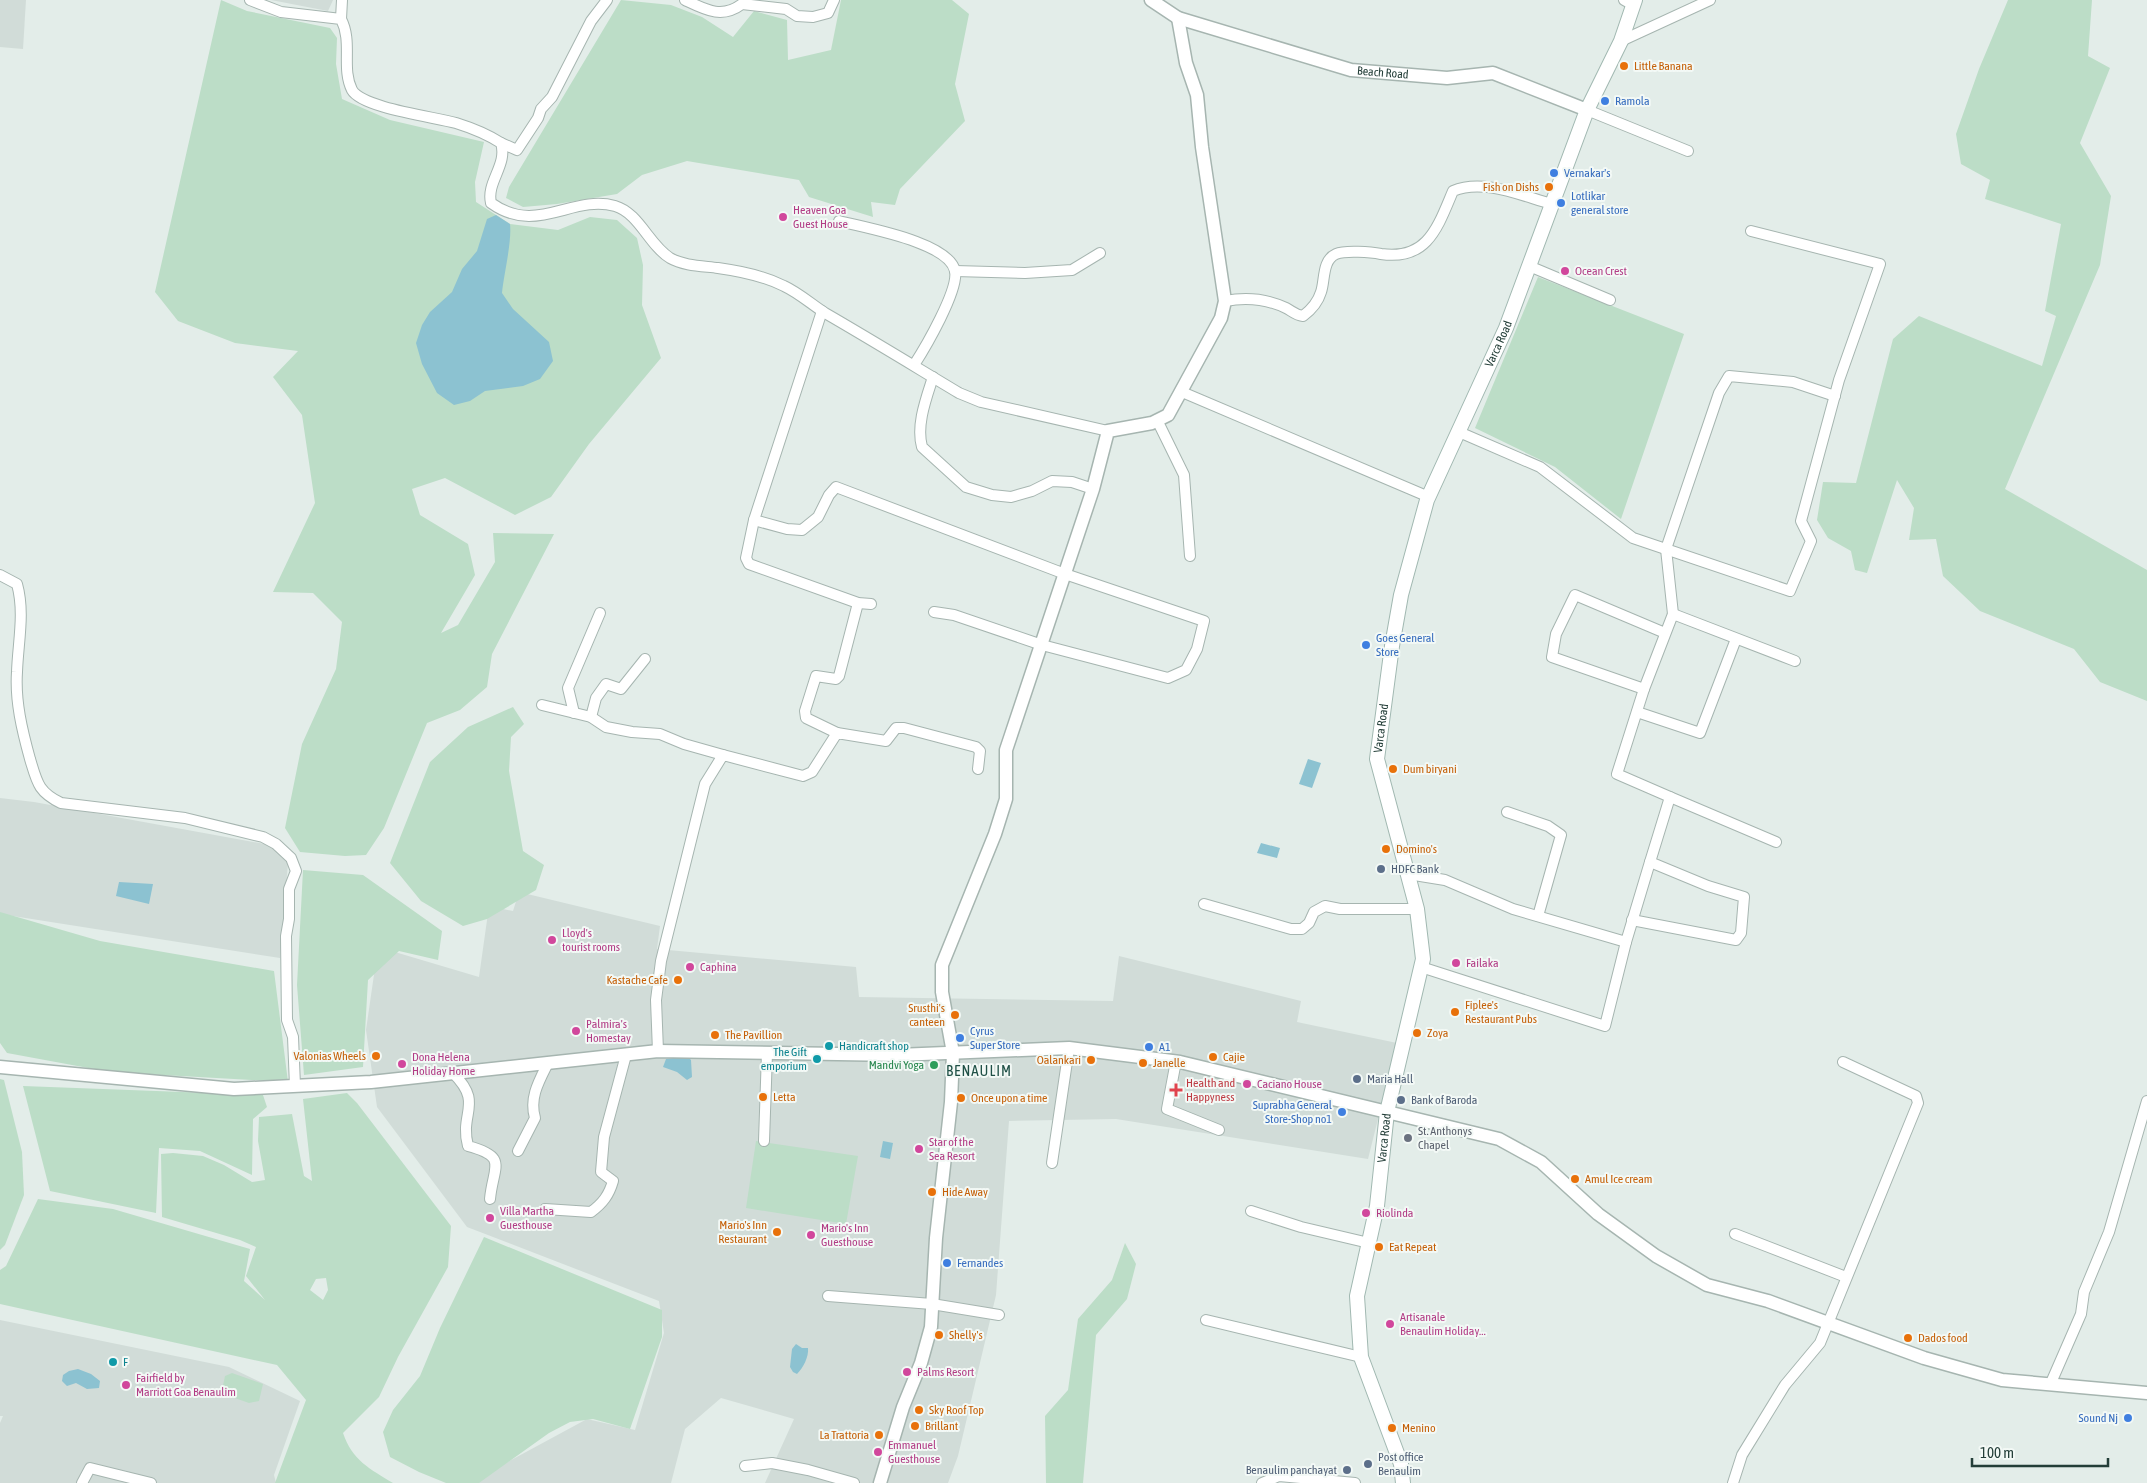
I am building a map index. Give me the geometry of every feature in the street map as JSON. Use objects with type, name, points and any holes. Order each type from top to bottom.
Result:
[{"type":"main road","name":"Varca Road","points":[[1403,1483],[1401,1464],[1361,1357],[1357,1296],[1377,1206],[1387,1112],[1423,960],[1417,909],[1377,759],[1401,594],[1429,497],[1506,328],[1587,110],[1621,41],[1631,2]]},
{"type":"street","points":[[250,0],[281,12],[341,19]]},
{"type":"street","points":[[342,0],[341,19],[346,29],[348,46],[348,79],[354,92],[369,102],[456,123],[489,135],[517,150],[538,118],[541,109],[552,97],[591,21],[607,0]]},
{"type":"street","points":[[684,0],[721,14],[733,10],[742,4],[786,9],[797,16],[813,17],[828,13],[834,0]]},
{"type":"street","name":"Beach Road","points":[[1151,0],[1178,18],[1351,70],[1447,78],[1493,73],[1587,110]]},
{"type":"street","points":[[1621,41],[1710,0]]},
{"type":"street","points":[[501,143],[504,152],[502,161],[488,194],[491,203],[504,213],[525,216],[551,215],[600,205],[616,206],[628,212],[655,245],[670,258],[688,264],[733,270],[784,286],[822,311],[959,393],[981,402],[1108,431],[1152,423],[1168,414],[1182,392],[1221,318],[1224,301],[1202,147],[1197,95],[1186,63],[1178,18]]},
{"type":"street","points":[[1587,110],[1688,151]]},
{"type":"street","points":[[1224,301],[1245,297],[1268,301],[1303,316],[1312,309],[1322,292],[1324,274],[1329,261],[1336,254],[1368,251],[1398,255],[1409,252],[1425,243],[1434,233],[1453,191],[1464,186],[1501,190],[1552,204]]},
{"type":"street","points":[[839,222],[932,248],[948,259],[955,271],[954,285],[946,306],[914,365]]},
{"type":"street","points":[[1459,432],[1540,467],[1634,538],[1790,591],[1811,541],[1801,521],[1835,396],[1880,264],[1751,231]]},
{"type":"street","points":[[955,271],[1025,273],[1072,270],[1100,253]]},
{"type":"street","points":[[1529,266],[1610,300]]},
{"type":"street","points":[[822,311],[754,520],[746,558],[749,564],[858,603],[870,604]]},
{"type":"street","points":[[1776,842],[1617,774],[1644,688],[1672,614],[1666,549],[1719,393],[1730,376],[1793,382],[1835,396]]},
{"type":"street","points":[[933,377],[924,407],[919,438],[922,447],[966,487],[992,495],[1011,497],[1032,492],[1052,481],[1072,482],[1093,489]]},
{"type":"street","points":[[1182,392],[1429,497]]},
{"type":"street","points":[[1158,420],[1184,474],[1190,556]]},
{"type":"street","points":[[880,1483],[903,1406],[921,1363],[931,1327],[936,1238],[951,1102],[953,1053],[942,992],[942,966],[995,834],[1006,799],[1006,750],[1093,489],[1108,431]]},
{"type":"street","points":[[754,520],[787,529],[802,530],[818,516],[829,495],[836,487],[1065,574],[1204,621],[1196,650],[1186,670],[1168,678],[1042,644],[954,615],[934,612]]},
{"type":"street","points":[[0,576],[17,584],[20,595],[21,616],[16,694],[26,745],[39,787],[46,796],[61,803],[185,818],[263,837],[276,844],[291,858],[296,871],[290,889],[289,919],[286,936],[287,1020],[293,1038],[295,1086]]},
{"type":"street","points":[[1644,688],[1552,657],[1556,634],[1575,595],[1665,633]]},
{"type":"street","points":[[858,603],[839,676],[836,679],[816,676],[805,711],[806,718],[837,733],[886,741],[896,728],[919,731],[976,747],[980,751],[978,769]]},
{"type":"street","points":[[574,713],[568,688],[577,661],[592,634],[600,613]]},
{"type":"street","points":[[1672,614],[1794,662]]},
{"type":"street","points":[[1637,712],[1700,733],[1736,639]]},
{"type":"street","points":[[591,717],[596,698],[606,684],[621,689],[645,659]]},
{"type":"street","points":[[542,705],[591,717],[606,727],[632,732],[660,734],[684,744],[803,776],[812,772],[837,733]]},
{"type":"street","points":[[658,1051],[656,1000],[661,961],[705,784],[723,755]]},
{"type":"street","points":[[1421,967],[1605,1026],[1632,920],[1670,797]]},
{"type":"street","points":[[1507,812],[1548,826],[1561,835],[1538,916]]},
{"type":"street","points":[[1632,920],[1736,940],[1741,933],[1744,897],[1708,886],[1650,862]]},
{"type":"street","points":[[1408,874],[1446,880],[1513,909],[1626,942]]},
{"type":"street","points":[[1204,904],[1291,928],[1302,929],[1309,923],[1314,912],[1325,906],[1340,908],[1417,909]]},
{"type":"street","points":[[0,1067],[234,1089],[371,1082],[658,1051],[898,1055],[1069,1048],[1176,1061],[1499,1139],[1541,1162],[1598,1214],[1656,1256],[1707,1285],[1768,1301],[1924,1358],[1993,1378],[2147,1393]]},
{"type":"street","points":[[1052,1162],[1069,1048]]},
{"type":"street","points":[[764,1141],[768,1053]]},
{"type":"street","points":[[545,1209],[591,1212],[603,1203],[610,1192],[613,1181],[601,1172],[604,1137],[626,1055]]},
{"type":"street","points":[[1176,1061],[1167,1109],[1219,1130]]},
{"type":"street","points":[[1734,1483],[1742,1455],[1785,1385],[1820,1343],[1918,1103],[1916,1096],[1843,1062]]},
{"type":"street","points":[[518,1151],[535,1118],[532,1107],[535,1090],[548,1063]]},
{"type":"street","points":[[453,1073],[464,1084],[470,1097],[465,1126],[468,1146],[486,1151],[494,1157],[496,1163],[490,1199]]},
{"type":"street","points":[[2050,1385],[2081,1314],[2084,1292],[2108,1232],[2147,1100]]},
{"type":"street","points":[[1251,1211],[1301,1227],[1369,1243]]},
{"type":"street","points":[[1735,1234],[1846,1277]]},
{"type":"street","points":[[828,1296],[932,1304],[998,1315]]},
{"type":"street","points":[[1206,1320],[1361,1357]]},
{"type":"street","points":[[745,1466],[772,1463],[808,1470],[854,1483]]},
{"type":"street","points":[[82,1483],[90,1468],[151,1483]]},
{"type":"street","points":[[1262,1483],[1279,1476],[1356,1483]]},
{"type":"shaded area","points":[[0,0],[26,0],[23,49],[0,47]]},
{"type":"shaded area","points":[[271,0],[333,0],[328,11]]},
{"type":"shaded area","points":[[0,798],[34,802],[270,845],[288,863],[280,958],[0,914]]},
{"type":"shaded area","points":[[519,892],[660,926],[657,949],[856,967],[859,997],[1113,1001],[1119,956],[1301,1001],[1297,1022],[1397,1043],[1368,1159],[1116,1119],[1009,1121],[996,1295],[958,1456],[948,1483],[765,1483],[794,1419],[721,1398],[685,1429],[671,1483],[469,1483],[587,1419],[635,1430],[664,1333],[659,1301],[467,1227],[377,1107],[366,1030],[378,947],[479,977],[489,906],[513,911]]},
{"type":"shaded area","points":[[0,1320],[229,1367],[300,1401],[274,1475],[276,1483],[0,1483],[0,1423],[3,1416],[0,1416]]},
{"type":"green space","points":[[221,0],[247,11],[330,28],[337,38],[336,64],[342,99],[390,120],[484,142],[475,182],[476,202],[510,224],[558,230],[590,217],[617,220],[637,238],[643,265],[642,305],[661,358],[589,444],[551,497],[515,515],[445,478],[412,489],[420,515],[468,544],[475,575],[441,633],[458,625],[495,562],[493,533],[554,534],[492,654],[487,687],[460,710],[427,723],[384,828],[366,855],[345,856],[300,852],[285,828],[302,744],[336,669],[342,622],[313,593],[273,592],[315,503],[302,415],[273,377],[298,351],[235,343],[178,321],[155,292]]},
{"type":"green space","points":[[621,0],[671,5],[702,17],[733,37],[754,11],[787,20],[788,60],[831,50],[841,0],[952,0],[969,14],[955,84],[965,121],[900,189],[895,205],[871,202],[873,217],[809,197],[799,180],[687,161],[642,175],[617,194],[557,204],[523,207],[506,198],[509,187]]},
{"type":"green space","points":[[2008,0],[2092,0],[2088,56],[2110,68],[2080,143],[2111,196],[2100,265],[2005,489],[2147,570],[2147,701],[2100,682],[2074,649],[1980,611],[1943,576],[1936,539],[1909,540],[1914,508],[1897,480],[1867,573],[1855,570],[1851,551],[1828,538],[1817,520],[1823,482],[1856,483],[1893,339],[1919,316],[2042,366],[2056,316],[2045,311],[2061,224],[1985,199],[1990,180],[1961,164],[1956,134],[1979,69]]},
{"type":"green space","points":[[1538,277],[1684,334],[1621,519],[1555,467],[1475,428]]},
{"type":"green space","points":[[513,707],[524,724],[511,737],[509,771],[523,851],[544,865],[536,890],[487,919],[463,926],[421,901],[390,863],[430,762],[468,727]]},
{"type":"green space","points":[[303,870],[363,875],[442,931],[438,960],[399,951],[368,980],[363,1067],[304,1075],[297,985]]},
{"type":"green space","points":[[0,912],[100,941],[274,971],[288,1082],[110,1072],[7,1053],[0,1043]]},
{"type":"green space","points":[[0,1079],[4,1080],[22,1152],[24,1195],[5,1245],[0,1250]]},
{"type":"green space","points":[[23,1086],[263,1095],[267,1107],[253,1119],[252,1175],[200,1151],[159,1148],[156,1213],[50,1191]]},
{"type":"green space","points":[[347,1093],[357,1103],[451,1226],[448,1267],[398,1357],[379,1397],[343,1433],[351,1450],[363,1463],[393,1483],[275,1483],[306,1400],[277,1365],[0,1304],[0,1270],[6,1266],[38,1199],[113,1209],[250,1249],[244,1281],[265,1300],[246,1276],[256,1247],[240,1240],[162,1217],[161,1154],[173,1153],[203,1156],[224,1165],[252,1182],[265,1180],[258,1141],[259,1117],[292,1114],[304,1176],[312,1181],[303,1099]],"holes":[[[326,1278],[328,1290],[323,1300],[310,1290],[316,1279]]]},
{"type":"green space","points":[[756,1141],[858,1156],[846,1224],[746,1208]]},
{"type":"green space","points":[[484,1237],[662,1310],[662,1337],[630,1429],[593,1419],[570,1422],[549,1433],[479,1483],[446,1483],[390,1457],[383,1432],[393,1410],[420,1376],[440,1328]]},
{"type":"green space","points":[[1125,1243],[1136,1264],[1127,1299],[1096,1335],[1083,1483],[1046,1483],[1045,1416],[1068,1390],[1078,1319],[1112,1280]]},
{"type":"green space","points":[[232,1373],[263,1384],[259,1401],[249,1403],[232,1397],[222,1390],[225,1376]]},
{"type":"water","points":[[496,215],[510,224],[509,248],[502,293],[513,309],[549,342],[553,361],[540,379],[523,386],[485,391],[470,401],[454,405],[437,393],[422,364],[416,343],[422,325],[430,312],[452,292],[462,269],[477,251],[487,219]]},
{"type":"water","points":[[1308,759],[1321,763],[1312,788],[1299,784]]},
{"type":"water","points":[[1261,843],[1280,848],[1277,858],[1257,853]]},
{"type":"water","points":[[119,882],[153,884],[149,904],[116,896]]},
{"type":"water","points":[[687,1056],[691,1060],[692,1077],[687,1080],[677,1072],[663,1067],[666,1059]]},
{"type":"water","points":[[883,1141],[893,1143],[890,1159],[880,1157]]},
{"type":"water","points":[[796,1344],[802,1348],[808,1348],[808,1355],[797,1374],[790,1367],[792,1349]]},
{"type":"water","points":[[78,1369],[91,1374],[100,1381],[99,1388],[87,1389],[76,1383],[67,1386],[62,1381],[63,1375]]},
{"type":"place","name":"Little Banana","points":[[1624,66]]},
{"type":"place","name":"Ramola","points":[[1605,101]]},
{"type":"place","name":"Vernakar's","points":[[1554,173]]},
{"type":"place","name":"Fish on Dishs","points":[[1549,187]]},
{"type":"place","name":"Lotlikar general store","points":[[1561,203]]},
{"type":"place","name":"Heaven Goa Guest House","points":[[783,217]]},
{"type":"place","name":"Ocean Crest","points":[[1565,271]]},
{"type":"place","name":"Goes General Store","points":[[1366,645]]},
{"type":"place","name":"Dum biryani","points":[[1393,769]]},
{"type":"place","name":"Domino's","points":[[1386,849]]},
{"type":"place","name":"HDFC Bank","points":[[1381,869]]},
{"type":"place","name":"Lloyd's tourist rooms","points":[[552,940]]},
{"type":"place","name":"Failaka","points":[[1456,963]]},
{"type":"place","name":"Caphina","points":[[690,967]]},
{"type":"place","name":"Kastache Cafe","points":[[678,980]]},
{"type":"place","name":"Fiplee's Restaurant Pubs","points":[[1455,1012]]},
{"type":"place","name":"Srusthi's canteen","points":[[955,1015]]},
{"type":"place","name":"Palmira's Homestay","points":[[576,1031]]},
{"type":"place","name":"Zoya","points":[[1417,1033]]},
{"type":"place","name":"The Pavillion","points":[[715,1035]]},
{"type":"place","name":"Cyrus Super Store","points":[[960,1038]]},
{"type":"place","name":"Handicraft shop","points":[[829,1046]]},
{"type":"place","name":"A1","points":[[1149,1047]]},
{"type":"place","name":"Valonias Wheels","points":[[376,1056]]},
{"type":"place","name":"Cajie","points":[[1213,1057]]},
{"type":"place","name":"The Gift emporium","points":[[817,1059]]},
{"type":"place","name":"Oalankari","points":[[1091,1060]]},
{"type":"place","name":"Janelle","points":[[1143,1063]]},
{"type":"place","name":"Dona Helena Holiday Home","points":[[402,1064]]},
{"type":"place","name":"Mandvi Yoga","points":[[934,1065]]},
{"type":"place","name":"Maria Hall","points":[[1357,1079]]},
{"type":"place","name":"Caciano House","points":[[1247,1084]]},
{"type":"place","name":"Health and Happyness","points":[[1176,1090]]},
{"type":"place","name":"Letta","points":[[763,1097]]},
{"type":"place","name":"Once upon a time","points":[[961,1098]]},
{"type":"place","name":"Bank of Baroda","points":[[1401,1100]]},
{"type":"place","name":"Suprabha General Store-Shop no1","points":[[1342,1112]]},
{"type":"place","name":"St. Anthonys Chapel","points":[[1408,1138]]},
{"type":"place","name":"Star of the Sea Resort","points":[[919,1149]]},
{"type":"place","name":"Amul Ice cream","points":[[1575,1179]]},
{"type":"place","name":"Hide Away","points":[[932,1192]]},
{"type":"place","name":"Riolinda","points":[[1366,1213]]},
{"type":"place","name":"Villa Martha Guesthouse","points":[[490,1218]]},
{"type":"place","name":"Mario's Inn Restaurant","points":[[777,1232]]},
{"type":"place","name":"Mario's Inn Guesthouse","points":[[811,1235]]},
{"type":"place","name":"Eat Repeat","points":[[1379,1247]]},
{"type":"place","name":"Fernandes","points":[[947,1263]]},
{"type":"place","name":"Artisanale Benaulim Holiday…","points":[[1390,1324]]},
{"type":"place","name":"Shelly's","points":[[939,1335]]},
{"type":"place","name":"Dados food","points":[[1908,1338]]},
{"type":"place","name":"F","points":[[113,1362]]},
{"type":"place","name":"Palms Resort","points":[[907,1372]]},
{"type":"place","name":"Fairfield by Marriott Goa Benaulim","points":[[126,1385]]},
{"type":"place","name":"Sky Roof Top","points":[[919,1410]]},
{"type":"place","name":"Sound Nj","points":[[2128,1418]]},
{"type":"place","name":"Brillant","points":[[915,1426]]},
{"type":"place","name":"Menino","points":[[1392,1428]]},
{"type":"place","name":"La Trattoria","points":[[879,1435]]},
{"type":"place","name":"Emmanuel Guesthouse","points":[[878,1452]]},
{"type":"place","name":"Post office Benaulim","points":[[1368,1464]]},
{"type":"place","name":"Benaulim panchayat","points":[[1347,1470]]},
{"type":"district","name":"BENAULIM","points":[[979,1071]]}]
